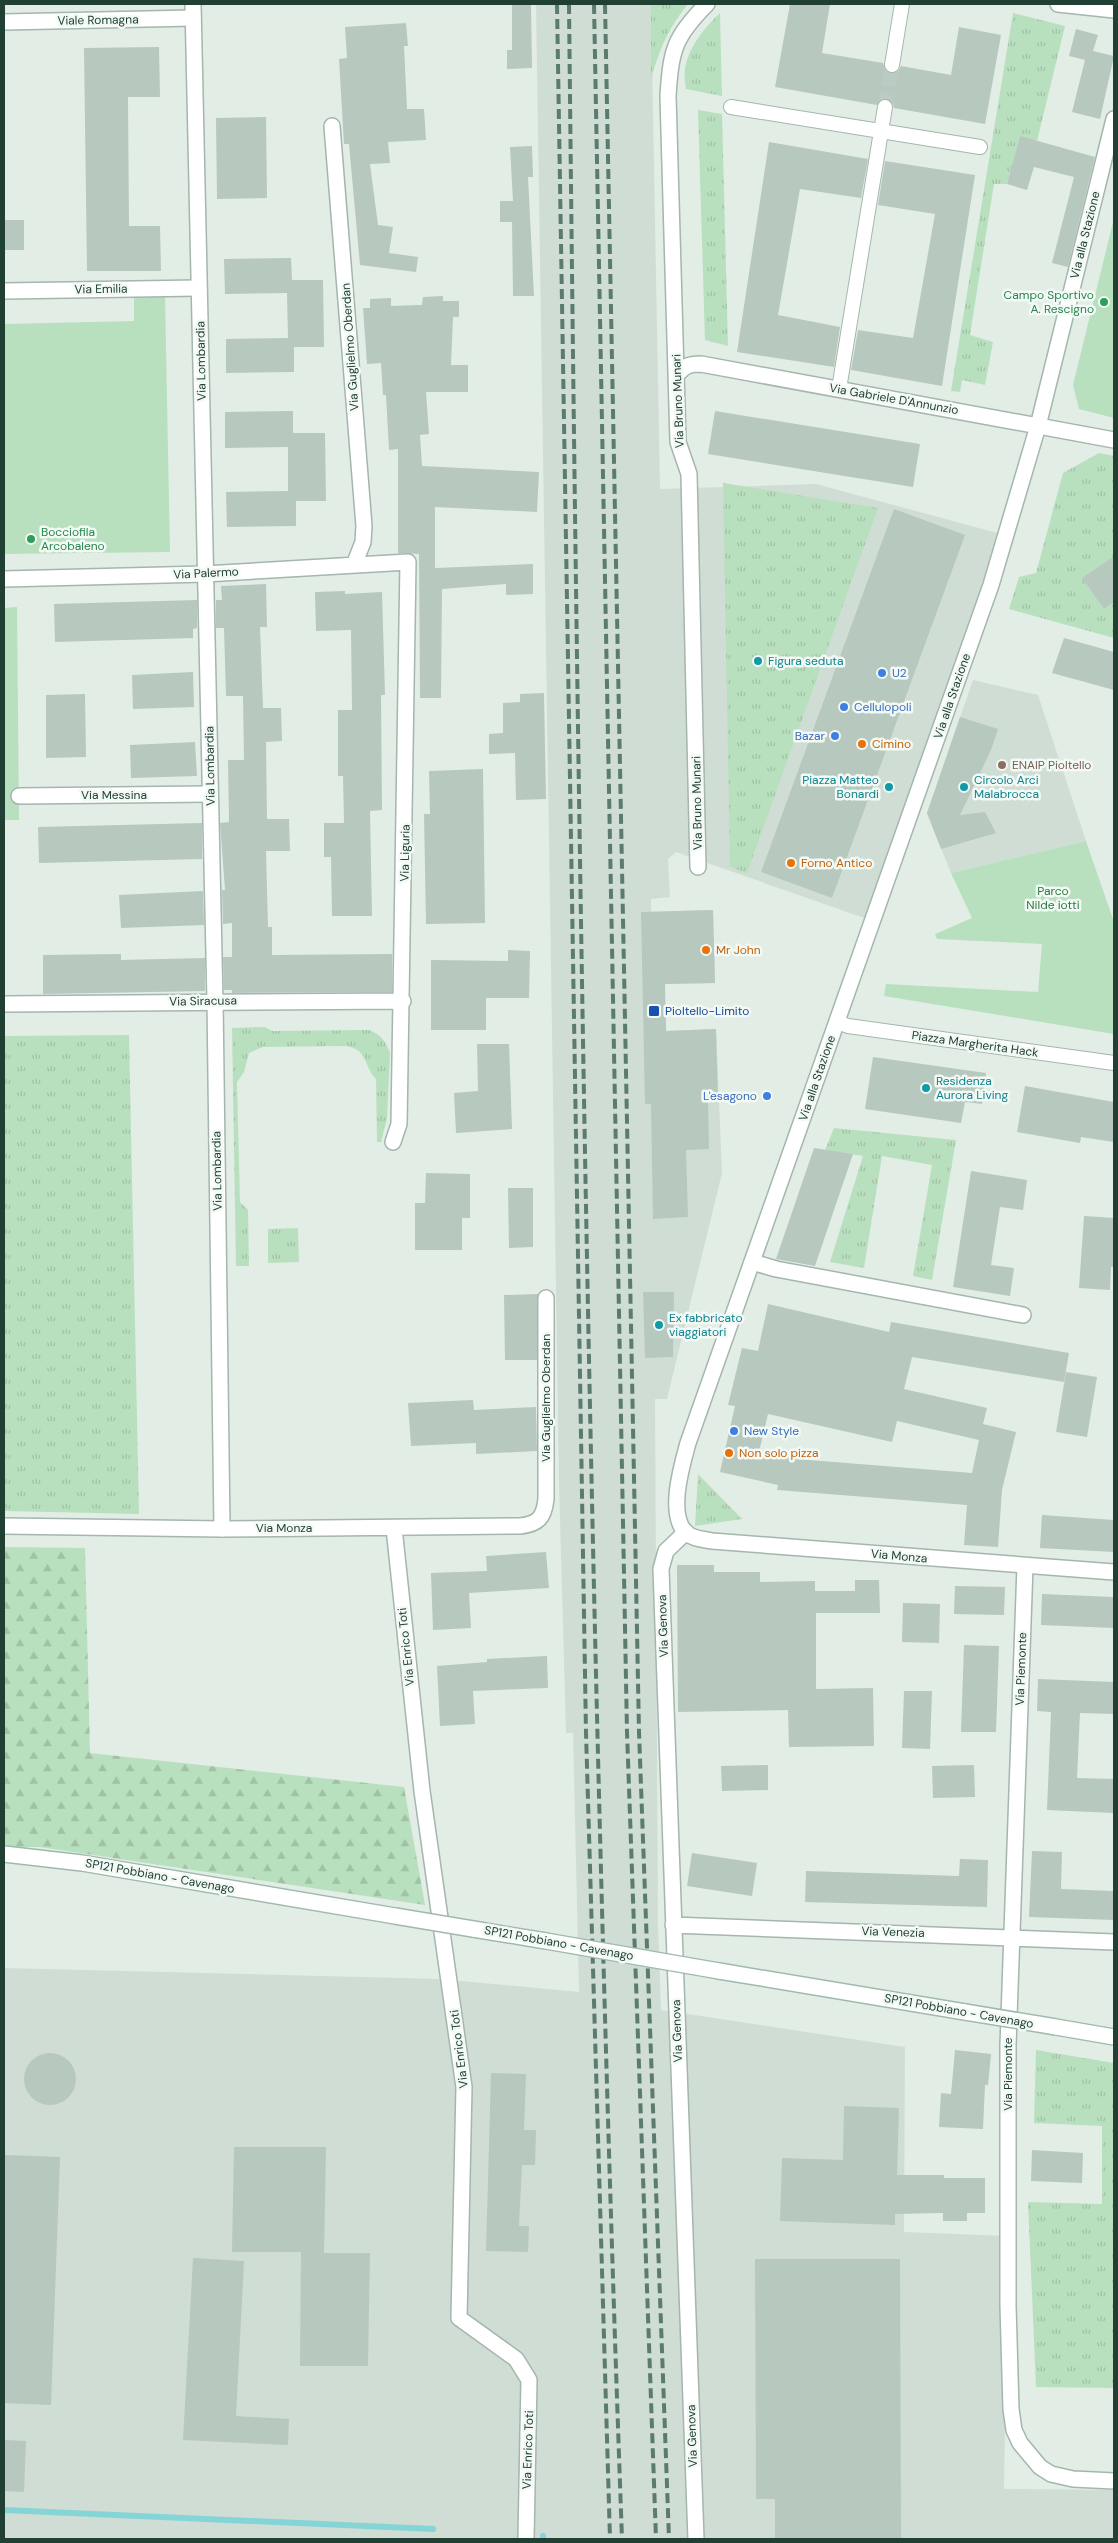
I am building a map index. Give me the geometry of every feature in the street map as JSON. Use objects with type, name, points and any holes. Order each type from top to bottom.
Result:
[{"type":"street","name":"Via Bruno Munari","points":[[698,867],[689,474],[678,442],[668,96],[670,65],[674,50],[687,24],[707,4]]},
{"type":"street","points":[[892,65],[902,4]]},
{"type":"street","points":[[1058,4],[1114,10]]},
{"type":"street","name":"Viale Romagna","points":[[4,22],[193,11]]},
{"type":"street","name":"Via Lombardia","points":[[193,11],[215,1001],[222,1529]]},
{"type":"street","points":[[839,390],[886,106]]},
{"type":"street","points":[[731,107],[980,147]]},
{"type":"street","name":"Via alla Stazione","points":[[686,1532],[679,1523],[678,1510],[681,1470],[688,1443],[991,585],[1038,426],[1114,119]]},
{"type":"street","name":"Via Guglielmo Oberdan","points":[[332,126],[364,526],[363,542],[354,565]]},
{"type":"street","name":"Via Emilia","points":[[4,290],[199,288]]},
{"type":"street","name":"Via Gabriele D'Annunzio","points":[[677,375],[683,367],[690,364],[701,364],[1114,440]]},
{"type":"street","name":"Via Palermo","points":[[4,579],[205,574],[408,562]]},
{"type":"street","name":"Via Liguria","points":[[394,1142],[399,1124],[403,1001],[408,562]]},
{"type":"street","name":"Via Messina","points":[[19,796],[210,794]]},
{"type":"street","name":"Via Siracusa","points":[[4,1004],[403,1001]]},
{"type":"street","name":"Piazza Margherita Hack","points":[[837,1022],[848,1026],[1114,1063]]},
{"type":"street","points":[[752,1262],[776,1269],[1023,1315]]},
{"type":"street","name":"Via Guglielmo Oberdan","points":[[546,1298],[546,1499]]},
{"type":"street","name":"Via Monza","points":[[4,1526],[222,1529],[530,1525],[538,1522],[543,1516],[546,1499]]},
{"type":"street","name":"Via Enrico Toti","points":[[394,1528],[422,1791],[464,2087],[459,2318],[516,2358],[529,2380],[526,2539]]},
{"type":"street","name":"Via Monza","points":[[686,1532],[692,1537],[712,1541],[1114,1572]]},
{"type":"street","name":"Via Genova","points":[[686,1532],[666,1551],[661,1569],[672,1925],[696,2539]]},
{"type":"street","name":"Via Piemonte","points":[[1025,1566],[1008,2045],[1008,2305],[1011,2409],[1014,2430],[1020,2443],[1034,2461],[1051,2474],[1081,2480],[1114,2481]]},
{"type":"street","name":"SP121 Pobbiano - Cavenago","points":[[4,1854],[62,1860],[1114,2037]]},
{"type":"street","name":"Via Venezia","points":[[672,1925],[1114,1942]]},
{"type":"shaded area","points":[[536,4],[651,4],[660,489],[816,484],[1001,534],[867,919],[676,852],[668,859],[670,897],[651,899],[651,912],[713,910],[715,983],[665,984],[665,1008],[666,1031],[716,1029],[722,1173],[667,1399],[655,1399],[658,1924],[661,2010],[905,2047],[904,2232],[1008,2236],[1004,2489],[1114,2490],[1114,2539],[4,2539],[4,1968],[440,1979],[579,1992],[573,1733],[566,1733],[559,1483]]},
{"type":"shaded area","name":"ENAIP Pioltello","points":[[973,680],[1038,695],[1086,841],[951,873],[927,813]]},
{"type":"green space","points":[[651,4],[688,4],[665,39],[651,79]]},
{"type":"green space","points":[[720,13],[722,96],[686,89],[685,67],[692,47]]},
{"type":"green space","points":[[1013,13],[1065,26],[1037,141],[1020,137],[1007,184],[994,184],[970,335],[993,342],[985,385],[962,380],[960,392],[951,391]]},
{"type":"green space","points":[[698,110],[722,114],[728,346],[705,340]]},
{"type":"green space","name":"Campo Sportivo A. Rescigno","points":[[1114,218],[1114,418],[1079,409],[1073,385]]},
{"type":"green space","points":[[165,296],[170,552],[4,554],[4,324],[134,321],[134,297]]},
{"type":"green space","points":[[1099,453],[1114,456],[1114,556],[1083,578],[1104,609],[1114,602],[1114,638],[1009,609],[1019,577],[1036,573],[1063,473]]},
{"type":"green space","points":[[723,483],[878,508],[747,873],[730,867]]},
{"type":"green space","points":[[17,607],[19,820],[4,820],[4,608]]},
{"type":"green space","name":"Parco Nilde iotti","points":[[1086,841],[1114,922],[1114,1034],[884,996],[886,984],[1038,992],[1042,944],[937,939],[935,934],[972,918],[951,873]]},
{"type":"green space","points":[[265,1027],[272,1031],[369,1030],[379,1036],[387,1045],[390,1053],[387,1119],[381,1142],[377,1142],[376,1079],[362,1055],[353,1048],[346,1046],[263,1047],[249,1053],[244,1072],[237,1082],[240,1202],[248,1210],[249,1266],[236,1266],[232,1028]]},
{"type":"green space","points":[[129,1035],[139,1514],[4,1511],[4,1036]]},
{"type":"green space","points":[[834,1128],[956,1140],[932,1280],[913,1276],[932,1165],[882,1156],[864,1268],[830,1262],[863,1156],[825,1150]]},
{"type":"green space","points":[[298,1228],[299,1262],[268,1263],[268,1229]]},
{"type":"green space","points":[[698,1474],[742,1519],[695,1526]]},
{"type":"green space","points":[[4,1547],[85,1548],[90,1753],[404,1787],[425,1905],[40,1847],[4,1847]]},
{"type":"green space","points":[[1036,2050],[1114,2063],[1114,2388],[1036,2387],[1028,2202],[1102,2204],[1102,2126],[1034,2123]]},
{"type":"building","points":[[512,4],[531,4],[532,68],[507,69],[507,50],[512,50]]},
{"type":"building","points":[[790,4],[830,4],[822,53],[883,63],[886,71],[891,74],[898,71],[901,66],[951,75],[959,27],[1001,35],[985,124],[894,108],[893,103],[887,98],[881,99],[877,105],[775,87]]},
{"type":"building","points":[[406,23],[408,46],[404,46],[407,109],[424,109],[426,140],[388,142],[390,163],[370,164],[378,225],[393,227],[389,253],[418,257],[416,272],[360,265],[349,144],[344,144],[339,59],[347,58],[345,27]]},
{"type":"building","points":[[1076,29],[1098,35],[1093,51],[1114,56],[1100,119],[1072,112],[1085,60],[1069,56]]},
{"type":"building","points":[[159,47],[160,97],[128,97],[129,226],[160,226],[161,271],[87,271],[84,48]]},
{"type":"building","points":[[266,117],[267,198],[217,199],[216,118]]},
{"type":"building","points":[[1020,136],[1095,157],[1068,267],[1052,263],[1074,177],[1034,167],[1027,190],[1007,184]]},
{"type":"building","points":[[769,142],[868,159],[861,198],[800,189],[778,315],[840,327],[834,367],[737,352]]},
{"type":"building","points":[[532,146],[533,177],[528,177],[534,296],[513,296],[512,222],[500,222],[500,201],[513,201],[510,147]]},
{"type":"building","points":[[885,161],[975,175],[942,386],[851,370],[858,330],[913,338],[935,214],[878,205]]},
{"type":"building","points":[[4,220],[24,220],[24,250],[4,250]]},
{"type":"building","points":[[291,258],[292,280],[323,280],[324,347],[294,347],[294,372],[226,373],[226,339],[288,338],[287,293],[225,294],[224,259]]},
{"type":"building","points":[[443,296],[443,301],[459,301],[459,317],[453,317],[451,365],[468,365],[468,392],[426,392],[429,434],[420,435],[422,466],[539,472],[537,512],[435,507],[435,568],[533,564],[533,594],[506,595],[506,584],[442,589],[441,698],[420,698],[419,554],[398,553],[398,449],[389,450],[386,395],[383,395],[381,363],[367,364],[363,308],[370,308],[370,299],[391,298],[391,306],[422,305],[423,297]]},
{"type":"building","points":[[293,411],[293,433],[325,433],[326,501],[296,501],[296,526],[227,527],[226,492],[288,491],[288,447],[225,448],[225,412]]},
{"type":"building","points":[[715,411],[920,444],[913,487],[708,454]]},
{"type":"building","points":[[894,509],[965,535],[832,898],[761,872]]},
{"type":"building","points":[[1114,556],[1114,602],[1104,609],[1082,578]]},
{"type":"building","points":[[266,584],[267,627],[260,627],[263,708],[281,708],[282,741],[266,742],[267,819],[289,819],[290,851],[266,851],[268,927],[272,927],[272,955],[392,954],[392,992],[232,993],[232,990],[224,990],[223,957],[232,957],[232,923],[223,924],[222,890],[225,890],[220,823],[229,822],[228,760],[244,760],[243,696],[226,696],[224,628],[216,628],[216,600],[222,600],[221,586]]},
{"type":"building","points":[[345,591],[345,594],[382,592],[385,695],[381,695],[382,810],[370,811],[372,916],[332,916],[331,857],[324,857],[324,823],[344,823],[343,776],[338,776],[338,710],[352,710],[351,630],[316,631],[315,592]]},
{"type":"building","points":[[197,600],[197,628],[193,629],[193,638],[55,642],[54,604]]},
{"type":"building","points":[[1064,638],[1114,652],[1114,690],[1052,673]]},
{"type":"building","points":[[193,672],[194,707],[133,709],[132,675]]},
{"type":"building","points":[[544,693],[546,799],[516,800],[515,753],[489,754],[489,734],[503,733],[503,703],[520,702],[520,694]]},
{"type":"building","points":[[85,694],[86,757],[46,758],[46,695]]},
{"type":"building","points":[[960,717],[998,729],[991,750],[960,815],[985,812],[996,833],[941,849],[927,813]]},
{"type":"building","points":[[195,742],[197,776],[131,778],[130,745]]},
{"type":"building","points":[[483,769],[485,923],[426,924],[424,814],[430,814],[429,771]]},
{"type":"building","points":[[202,823],[202,859],[39,863],[38,827]]},
{"type":"building","points":[[203,891],[204,925],[121,928],[119,895]]},
{"type":"building","points":[[713,910],[715,983],[665,984],[666,1031],[716,1029],[718,1101],[708,1102],[709,1149],[686,1150],[688,1217],[653,1219],[651,1104],[645,1104],[641,912]]},
{"type":"building","points":[[508,950],[530,951],[529,998],[486,998],[486,1030],[431,1030],[431,960],[508,961]]},
{"type":"building","points":[[121,954],[121,960],[205,958],[205,991],[43,994],[43,955]]},
{"type":"building","points":[[477,1044],[509,1044],[512,1129],[456,1133],[454,1093],[478,1091]]},
{"type":"building","name":"Residenza Aurora Living","points":[[873,1057],[986,1073],[982,1104],[965,1102],[961,1123],[865,1109]]},
{"type":"building","points":[[1025,1086],[1114,1102],[1114,1142],[1081,1137],[1080,1143],[1017,1132]]},
{"type":"building","points":[[814,1148],[853,1154],[815,1266],[776,1259]]},
{"type":"building","points":[[971,1171],[1027,1180],[1023,1210],[1000,1207],[991,1265],[1014,1268],[1010,1296],[953,1287]]},
{"type":"building","points":[[426,1173],[470,1174],[470,1218],[462,1218],[462,1250],[415,1250],[415,1203],[425,1203]]},
{"type":"building","points":[[508,1188],[533,1188],[533,1247],[509,1248]]},
{"type":"building","points":[[1084,1216],[1114,1218],[1114,1267],[1111,1267],[1110,1290],[1079,1288]]},
{"type":"building","name":"Ex fabbricato viaggiatori","points":[[643,1292],[674,1292],[673,1357],[645,1358]]},
{"type":"building","points":[[538,1294],[537,1360],[505,1360],[504,1295]]},
{"type":"building","points":[[768,1304],[889,1332],[891,1322],[1069,1353],[1064,1382],[912,1357],[904,1389],[987,1408],[983,1424],[1016,1432],[1002,1490],[998,1547],[964,1545],[967,1505],[777,1490],[778,1485],[720,1472],[735,1406],[728,1405],[742,1348],[758,1351]],"holes":[[[768,1414],[892,1442],[897,1421],[979,1440],[972,1473],[758,1456]]]},
{"type":"building","points":[[1066,1372],[1097,1377],[1087,1437],[1056,1432]]},
{"type":"building","points":[[473,1400],[474,1410],[536,1407],[537,1451],[476,1454],[476,1443],[411,1446],[408,1403]]},
{"type":"building","points":[[1042,1515],[1114,1520],[1114,1552],[1040,1548]]},
{"type":"building","points":[[546,1552],[549,1588],[469,1593],[471,1628],[433,1630],[431,1573],[487,1571],[486,1556]]},
{"type":"building","points":[[677,1565],[714,1565],[714,1572],[760,1572],[760,1582],[815,1581],[815,1591],[855,1591],[855,1580],[879,1580],[880,1613],[816,1613],[816,1689],[873,1688],[874,1746],[789,1747],[788,1710],[678,1712]]},
{"type":"building","points":[[955,1586],[1005,1587],[1004,1615],[954,1614]]},
{"type":"building","points":[[1042,1594],[1114,1597],[1114,1628],[1041,1625]]},
{"type":"building","points":[[903,1603],[940,1604],[939,1643],[902,1642]]},
{"type":"building","points":[[964,1645],[999,1646],[996,1732],[961,1732]]},
{"type":"building","points":[[547,1656],[548,1688],[473,1691],[475,1724],[440,1726],[437,1666],[487,1662],[487,1659]]},
{"type":"building","points":[[1038,1679],[1114,1682],[1114,1714],[1080,1713],[1077,1778],[1114,1779],[1114,1813],[1047,1810],[1051,1712],[1037,1711]]},
{"type":"building","points":[[904,1691],[932,1691],[930,1749],[902,1748]]},
{"type":"building","points":[[768,1765],[768,1790],[722,1791],[721,1766]]},
{"type":"building","points":[[974,1765],[975,1797],[933,1798],[932,1766]]},
{"type":"building","points":[[1032,1851],[1062,1852],[1061,1889],[1114,1891],[1114,1920],[1029,1917]]},
{"type":"building","points":[[692,1853],[757,1863],[752,1896],[687,1886]]},
{"type":"building","points":[[960,1859],[988,1860],[987,1907],[805,1902],[806,1871],[959,1876]]},
{"type":"building","points":[[955,2050],[991,2054],[988,2085],[985,2085],[983,2129],[939,2127],[941,2093],[951,2094]]},
{"type":"building","points":[[45,2053],[55,2053],[64,2057],[72,2065],[76,2079],[72,2093],[64,2101],[55,2105],[45,2105],[36,2101],[28,2093],[24,2084],[24,2074],[28,2065],[36,2057]]},
{"type":"building","points":[[491,2073],[526,2074],[524,2130],[536,2130],[535,2165],[522,2165],[519,2226],[529,2226],[528,2252],[486,2251]]},
{"type":"building","points":[[844,2106],[899,2108],[897,2175],[944,2175],[944,2178],[985,2178],[985,2213],[967,2213],[967,2221],[943,2221],[943,2213],[895,2214],[895,2225],[780,2221],[782,2158],[843,2160]]},
{"type":"building","points":[[234,2147],[326,2147],[324,2253],[370,2253],[368,2366],[300,2366],[301,2252],[232,2252]]},
{"type":"building","points":[[1032,2150],[1083,2153],[1082,2183],[1031,2181]]},
{"type":"building","points":[[4,2155],[60,2157],[51,2405],[4,2403]]},
{"type":"building","points":[[193,2258],[244,2261],[236,2416],[289,2419],[288,2445],[183,2440]]},
{"type":"building","points":[[755,2259],[900,2259],[901,2539],[775,2539],[775,2499],[756,2499]]},
{"type":"building","points":[[4,2440],[26,2441],[24,2492],[4,2491]]},
{"type":"waterway","points":[[4,2510],[433,2529]]},
{"type":"tunnel","points":[[885,107],[892,65]]},
{"type":"railway","points":[[557,4],[586,1733],[610,2539]]},
{"type":"railway","points":[[569,4],[587,1272],[602,1905],[622,2539]]},
{"type":"railway","points":[[594,4],[627,1732],[656,2539]]},
{"type":"railway","points":[[605,4],[639,1732],[669,2539]]},
{"type":"place","name":"Campo Sportivo A. Rescigno","points":[[1104,302]]},
{"type":"place","name":"Bocciofila Arcobaleno","points":[[31,539]]},
{"type":"place","name":"Figura seduta","points":[[758,661]]},
{"type":"place","name":"U2","points":[[882,673]]},
{"type":"place","name":"Cellulopoli","points":[[844,707]]},
{"type":"place","name":"Bazar","points":[[835,736]]},
{"type":"place","name":"Cimino","points":[[862,744]]},
{"type":"place","name":"ENAIP Pioltello","points":[[1002,765]]},
{"type":"place","name":"Piazza Matteo Bonardi","points":[[889,787]]},
{"type":"place","name":"Circolo Arci Malabrocca","points":[[964,787]]},
{"type":"place","name":"Forno Antico","points":[[791,863]]},
{"type":"place","name":"Mr John","points":[[706,950]]},
{"type":"place","name":"Pioltello-Limito","points":[[654,1011]]},
{"type":"place","name":"Residenza Aurora Living","points":[[926,1088]]},
{"type":"place","name":"L'esagono","points":[[767,1096]]},
{"type":"place","name":"Ex fabbricato viaggiatori","points":[[659,1325]]},
{"type":"place","name":"New Style","points":[[734,1431]]},
{"type":"place","name":"Non solo pizza","points":[[729,1453]]}]
